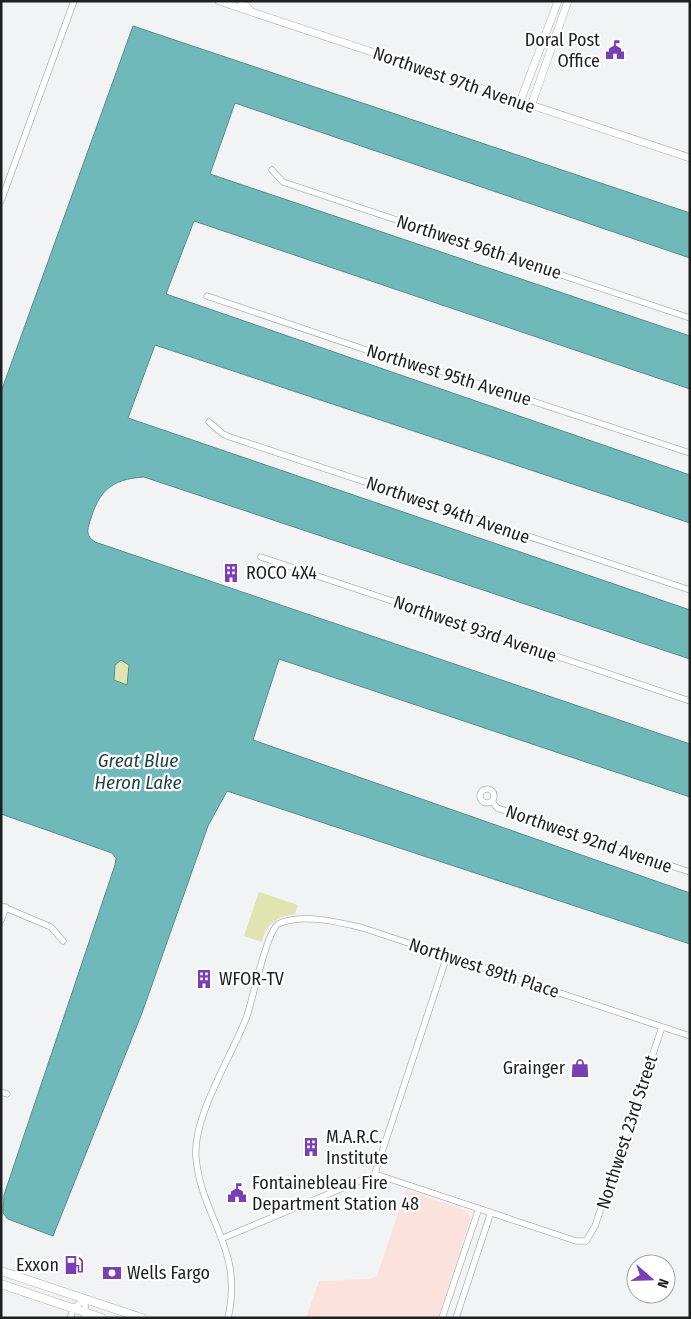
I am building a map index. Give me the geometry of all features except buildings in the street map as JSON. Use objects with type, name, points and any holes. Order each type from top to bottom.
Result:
[{"type":"main road","points":[[1,1271],[142,1318]]},
{"type":"main road","points":[[1,1284],[74,1308],[85,1315],[102,1318]]},
{"type":"street","points":[[1,201],[74,1]]},
{"type":"street","name":"Northwest 97th Avenue","points":[[219,1],[690,158]]},
{"type":"street","points":[[241,1],[252,12]]},
{"type":"street","points":[[520,102],[558,1]]},
{"type":"street","points":[[531,106],[568,1]]},
{"type":"street","name":"Northwest 96th Avenue","points":[[272,170],[283,182],[690,318]]},
{"type":"street","name":"Northwest 95th Avenue","points":[[207,296],[381,355],[404,359],[560,409],[690,454]]},
{"type":"street","name":"Northwest 94th Avenue","points":[[209,422],[223,434],[230,437],[690,590]]},
{"type":"street","name":"Northwest 93rd Avenue","points":[[261,557],[690,701]]},
{"type":"street","name":"Northwest 92nd Avenue","points":[[492,801],[497,808],[690,872]]},
{"type":"street","points":[[1,920],[4,906],[51,927],[63,941]]},
{"type":"street","name":"Northwest 89th Place","points":[[223,1238],[200,1181],[196,1156],[198,1135],[207,1105],[242,1028],[268,940],[276,926],[297,920],[341,923],[372,930],[690,1036]]},
{"type":"street","points":[[374,1176],[447,956]]},
{"type":"street","name":"Northwest 23rd Street","points":[[491,1212],[579,1242],[586,1241],[591,1236],[662,1027]]},
{"type":"street","points":[[228,1318],[232,1292],[232,1273],[223,1238],[374,1176],[387,1177],[491,1212],[456,1318]]},
{"type":"street","points":[[442,1318],[479,1208]]},
{"type":"street","points":[[70,1318],[74,1308],[85,1299]]},
{"type":"street","points":[[85,1299],[85,1315]]},
{"type":"shaded area","points":[[406,1190],[465,1210],[471,1217],[438,1318],[306,1318],[319,1281],[369,1279],[377,1276]]},
{"type":"green space","points":[[121,660],[129,665],[127,685],[114,680],[115,665]]},
{"type":"green space","points":[[259,892],[298,905],[295,914],[278,919],[269,926],[262,942],[244,936]]},
{"type":"water","name":"Great Blue Heron Lake","points":[[133,26],[690,213],[690,258],[235,103],[210,174],[690,336],[690,389],[194,221],[166,294],[690,475],[690,523],[155,345],[128,418],[690,610],[690,659],[144,477],[123,480],[108,488],[98,502],[88,530],[90,538],[95,542],[690,744],[690,797],[279,659],[253,740],[690,893],[690,944],[227,791],[208,826],[142,1013],[53,1236],[8,1219],[3,1213],[4,1195],[116,858],[112,853],[1,814],[1,392]],"holes":[[[121,660],[129,665],[127,685],[114,680],[115,665]]]},
{"type":"place","name":"Doral Post Office","points":[[615,50]]},
{"type":"place","name":"ROCO 4X4","points":[[231,573]]},
{"type":"place","name":"WFOR-TV","points":[[204,979]]},
{"type":"place","name":"Grainger","points":[[580,1068]]},
{"type":"place","name":"M.A.R.C. Institute","points":[[311,1147]]},
{"type":"place","name":"Fontainebleau Fire Department Station 48","points":[[237,1193]]},
{"type":"place","name":"Exxon","points":[[74,1265]]},
{"type":"place","name":"Wells Fargo","points":[[112,1273]]}]
